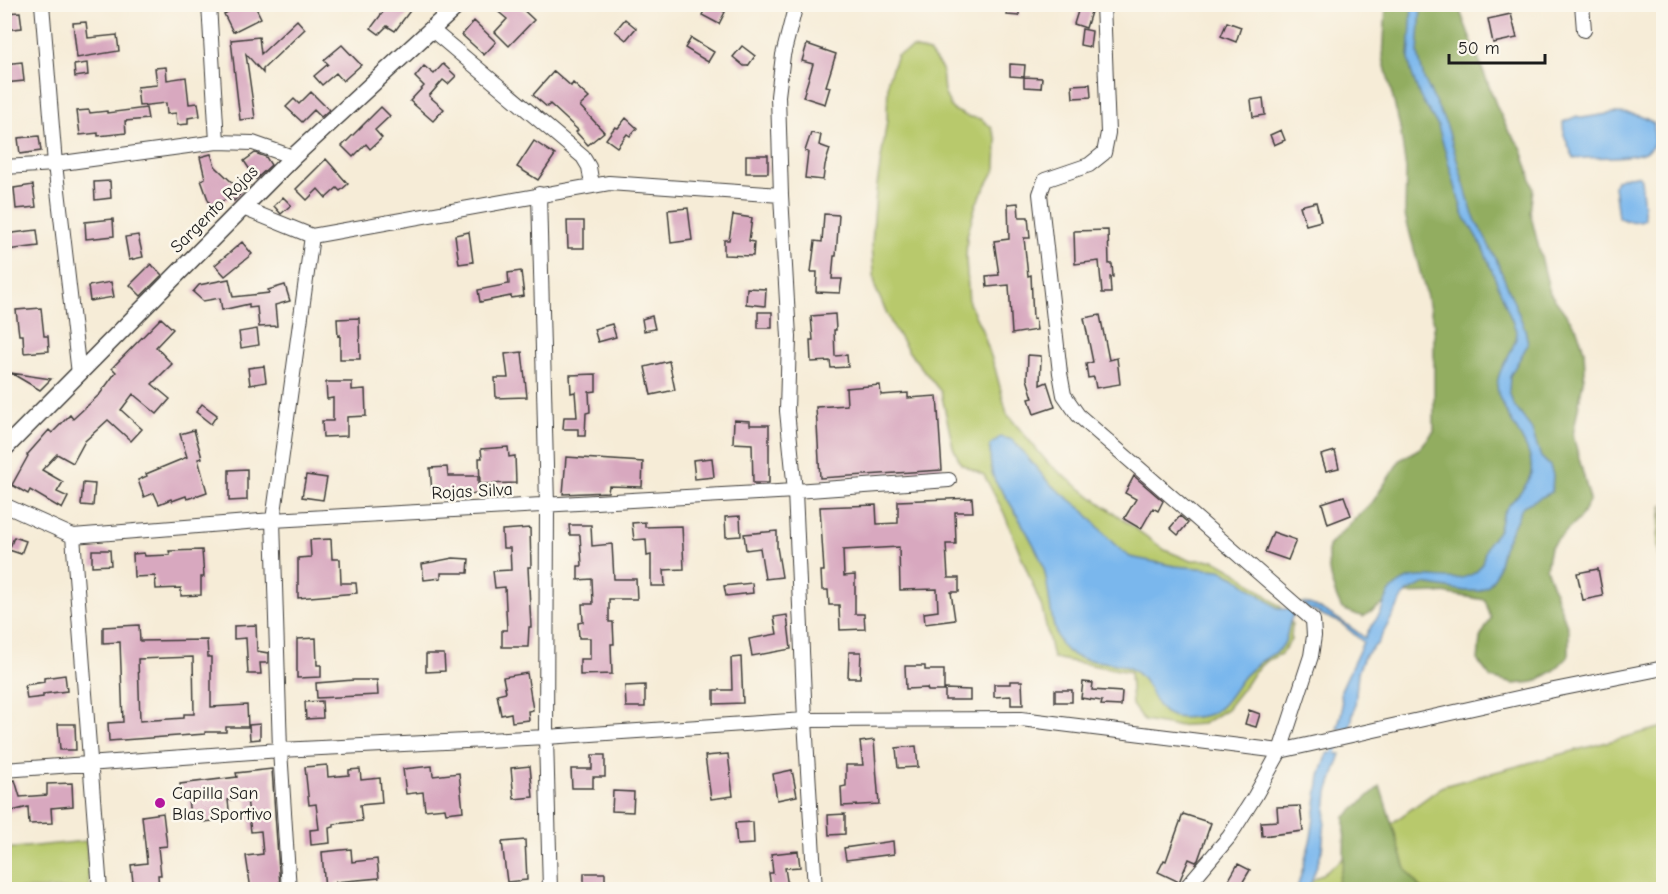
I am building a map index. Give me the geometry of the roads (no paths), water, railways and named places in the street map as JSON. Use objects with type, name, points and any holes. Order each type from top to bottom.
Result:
[{"type":"street","points":[[42,4],[55,164],[79,374]]},
{"type":"street","points":[[209,4],[217,142]]},
{"type":"street","name":"Sargento Rojas","points":[[4,449],[293,157],[459,4]]},
{"type":"street","points":[[796,4],[783,56],[778,96],[780,195],[789,337],[787,411],[795,491],[815,890]]},
{"type":"street","points":[[1103,4],[1108,133],[1104,153],[1089,165],[1045,180],[1040,194],[1064,395],[1078,415],[1313,620],[1314,636],[1311,656],[1280,751],[1255,796],[1228,837],[1184,890]]},
{"type":"street","points":[[1581,4],[1584,30]]},
{"type":"street","points":[[432,30],[583,157],[589,167],[592,185]]},
{"type":"street","points":[[4,167],[55,164],[217,142],[254,143],[293,157]]},
{"type":"street","points":[[243,208],[312,236],[609,183],[638,183],[780,195]]},
{"type":"street","points":[[539,194],[547,505],[546,737],[550,890]]},
{"type":"street","points":[[289,890],[280,750],[273,520],[312,236]]},
{"type":"street","name":"Rojas Silva","points":[[4,505],[73,536],[273,520],[795,491],[949,480]]},
{"type":"street","points":[[73,536],[100,890]]},
{"type":"street","points":[[4,770],[280,750],[546,737],[805,720],[1021,719],[1280,751],[1664,668]]},
{"type":"water","points":[[1412,5],[1421,5],[1418,54],[1424,79],[1447,126],[1473,215],[1496,259],[1525,329],[1528,344],[1510,376],[1509,391],[1513,404],[1531,428],[1541,457],[1550,466],[1553,475],[1552,492],[1523,506],[1503,548],[1496,575],[1488,586],[1480,591],[1465,591],[1424,584],[1409,591],[1403,597],[1377,644],[1364,657],[1358,672],[1355,706],[1350,728],[1337,729],[1342,711],[1341,690],[1363,642],[1341,623],[1301,603],[1315,606],[1365,638],[1381,612],[1389,593],[1401,582],[1423,577],[1457,578],[1477,571],[1481,566],[1488,544],[1499,529],[1503,514],[1523,489],[1531,472],[1528,453],[1501,403],[1497,385],[1501,369],[1517,333],[1483,248],[1463,214],[1438,126],[1420,97],[1411,71],[1409,58]]},
{"type":"water","points":[[1614,113],[1635,115],[1654,124],[1652,147],[1639,154],[1628,156],[1574,159],[1564,135],[1563,122],[1577,116],[1582,118]]},
{"type":"water","points":[[1638,175],[1641,179],[1645,219],[1624,220],[1618,217],[1614,186],[1616,180]]},
{"type":"water","points":[[1000,437],[1013,440],[1049,483],[1082,509],[1113,543],[1130,557],[1175,566],[1220,570],[1235,577],[1279,609],[1292,609],[1295,613],[1279,650],[1244,676],[1219,708],[1207,715],[1179,718],[1168,715],[1161,709],[1140,676],[1131,669],[1077,657],[1069,653],[1058,639],[1041,560],[1034,544],[993,477],[990,445]]},
{"type":"water","points":[[1328,753],[1341,754],[1328,792],[1322,850],[1309,889],[1297,889],[1311,838],[1320,776]]},
{"type":"waterway","points":[[1332,758],[1338,743]]},
{"type":"place","name":"Capilla San Blas Sportivo","points":[[160,803]]}]
